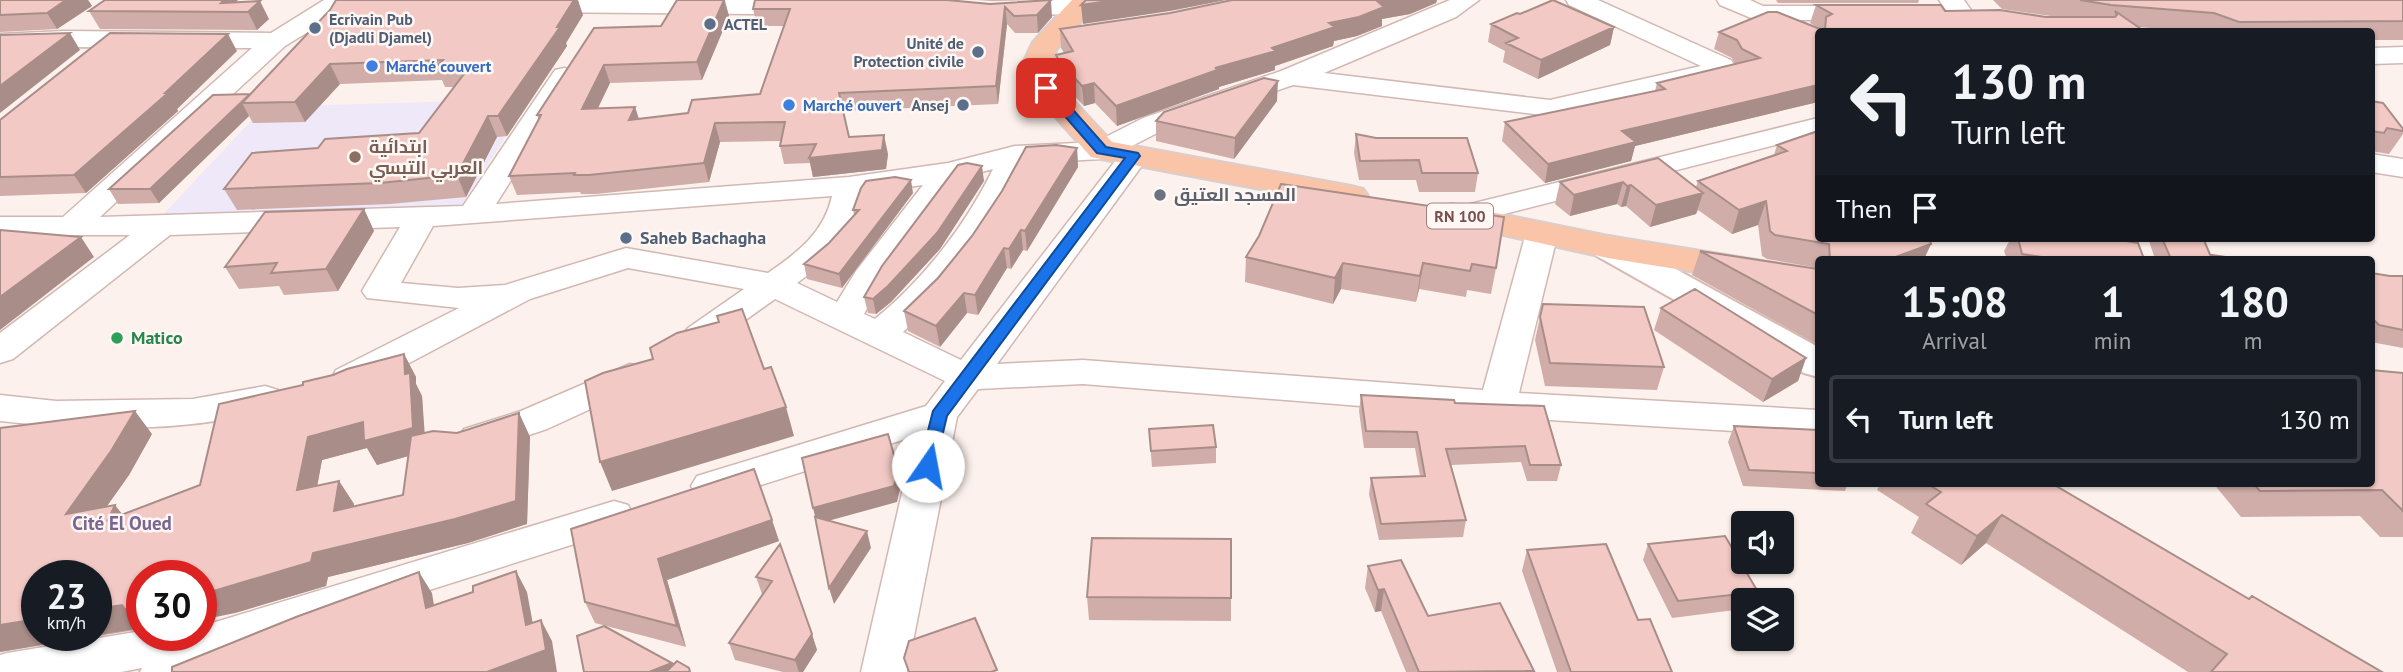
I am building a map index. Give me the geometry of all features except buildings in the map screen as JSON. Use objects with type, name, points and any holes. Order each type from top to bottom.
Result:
[{"type":"main road","points":[[1087,13],[1051,39],[1043,48],[1036,67],[1046,88],[1118,153],[1379,201]]},
{"type":"main road","name":"RN 100","points":[[1420,208],[1608,247],[1815,281]]},
{"type":"main road","points":[[1608,247],[1815,362]]},
{"type":"street","points":[[883,671],[939,415],[1118,153],[1153,124],[1290,77],[1447,12],[1467,0]]},
{"type":"street","points":[[1290,77],[1550,108],[1706,75],[1722,66],[1578,0]]},
{"type":"street","points":[[1729,0],[1815,37]]},
{"type":"street","points":[[514,5],[607,10],[821,4]]},
{"type":"street","points":[[70,227],[276,41],[340,5]]},
{"type":"street","points":[[1949,9],[1988,17]]},
{"type":"street","points":[[979,10],[1087,13]]},
{"type":"street","points":[[1759,13],[1881,13]]},
{"type":"street","points":[[64,39],[98,16]]},
{"type":"street","points":[[0,42],[64,39],[276,41]]},
{"type":"street","points":[[80,65],[111,41]]},
{"type":"street","points":[[2375,56],[2403,55]]},
{"type":"street","points":[[472,215],[575,60]]},
{"type":"street","points":[[1461,216],[1815,127]]},
{"type":"street","points":[[0,226],[163,226],[472,215],[849,186],[948,172],[1015,155],[1118,153]]},
{"type":"street","points":[[879,334],[915,304],[957,250],[994,200],[1015,155]]},
{"type":"street","points":[[2375,164],[2403,168]]},
{"type":"street","points":[[844,319],[868,278],[948,172]]},
{"type":"street","points":[[461,443],[534,420],[667,356],[725,320],[801,265],[831,237],[845,207],[849,186]]},
{"type":"street","points":[[422,217],[379,291],[458,298],[518,292]]},
{"type":"street","points":[[0,351],[163,226]]},
{"type":"street","points":[[1498,404],[1542,233]]},
{"type":"street","points":[[0,408],[56,414],[193,412],[334,387],[518,292],[626,258],[772,284],[967,377],[1083,372],[1498,404],[1815,423]]},
{"type":"street","points":[[7,672],[226,636],[939,415]]},
{"type":"street","points":[[163,672],[226,636]]},
{"type":"shaded area","name":"ابتدائية العربي التبسي","points":[[530,99],[461,206],[161,217],[264,107]]},
{"type":"place","name":"ACTEL","points":[[710,24]]},
{"type":"place","name":"Ecrivain Pub (Djadli Djamel)","points":[[315,28]]},
{"type":"place","name":"Unité de Protection civile","points":[[978,52]]},
{"type":"place","name":"Marché couvert","points":[[372,66]]},
{"type":"place","name":"Marché ouvert","points":[[789,105]]},
{"type":"place","name":"Ansej","points":[[963,105]]},
{"type":"place","name":"ابتدائية العربي التبسي","points":[[355,157]]},
{"type":"place","name":"المسجد العتيق","points":[[1160,195]]},
{"type":"place","name":"Saheb Bachagha","points":[[626,238]]},
{"type":"place","name":"Matico","points":[[117,338]]},
{"type":"district","name":"Cité El Oued","points":[[122,523]]},
{"type":"route","points":[[928,466],[939,415],[1134,156],[1102,150],[1046,88]]}]
